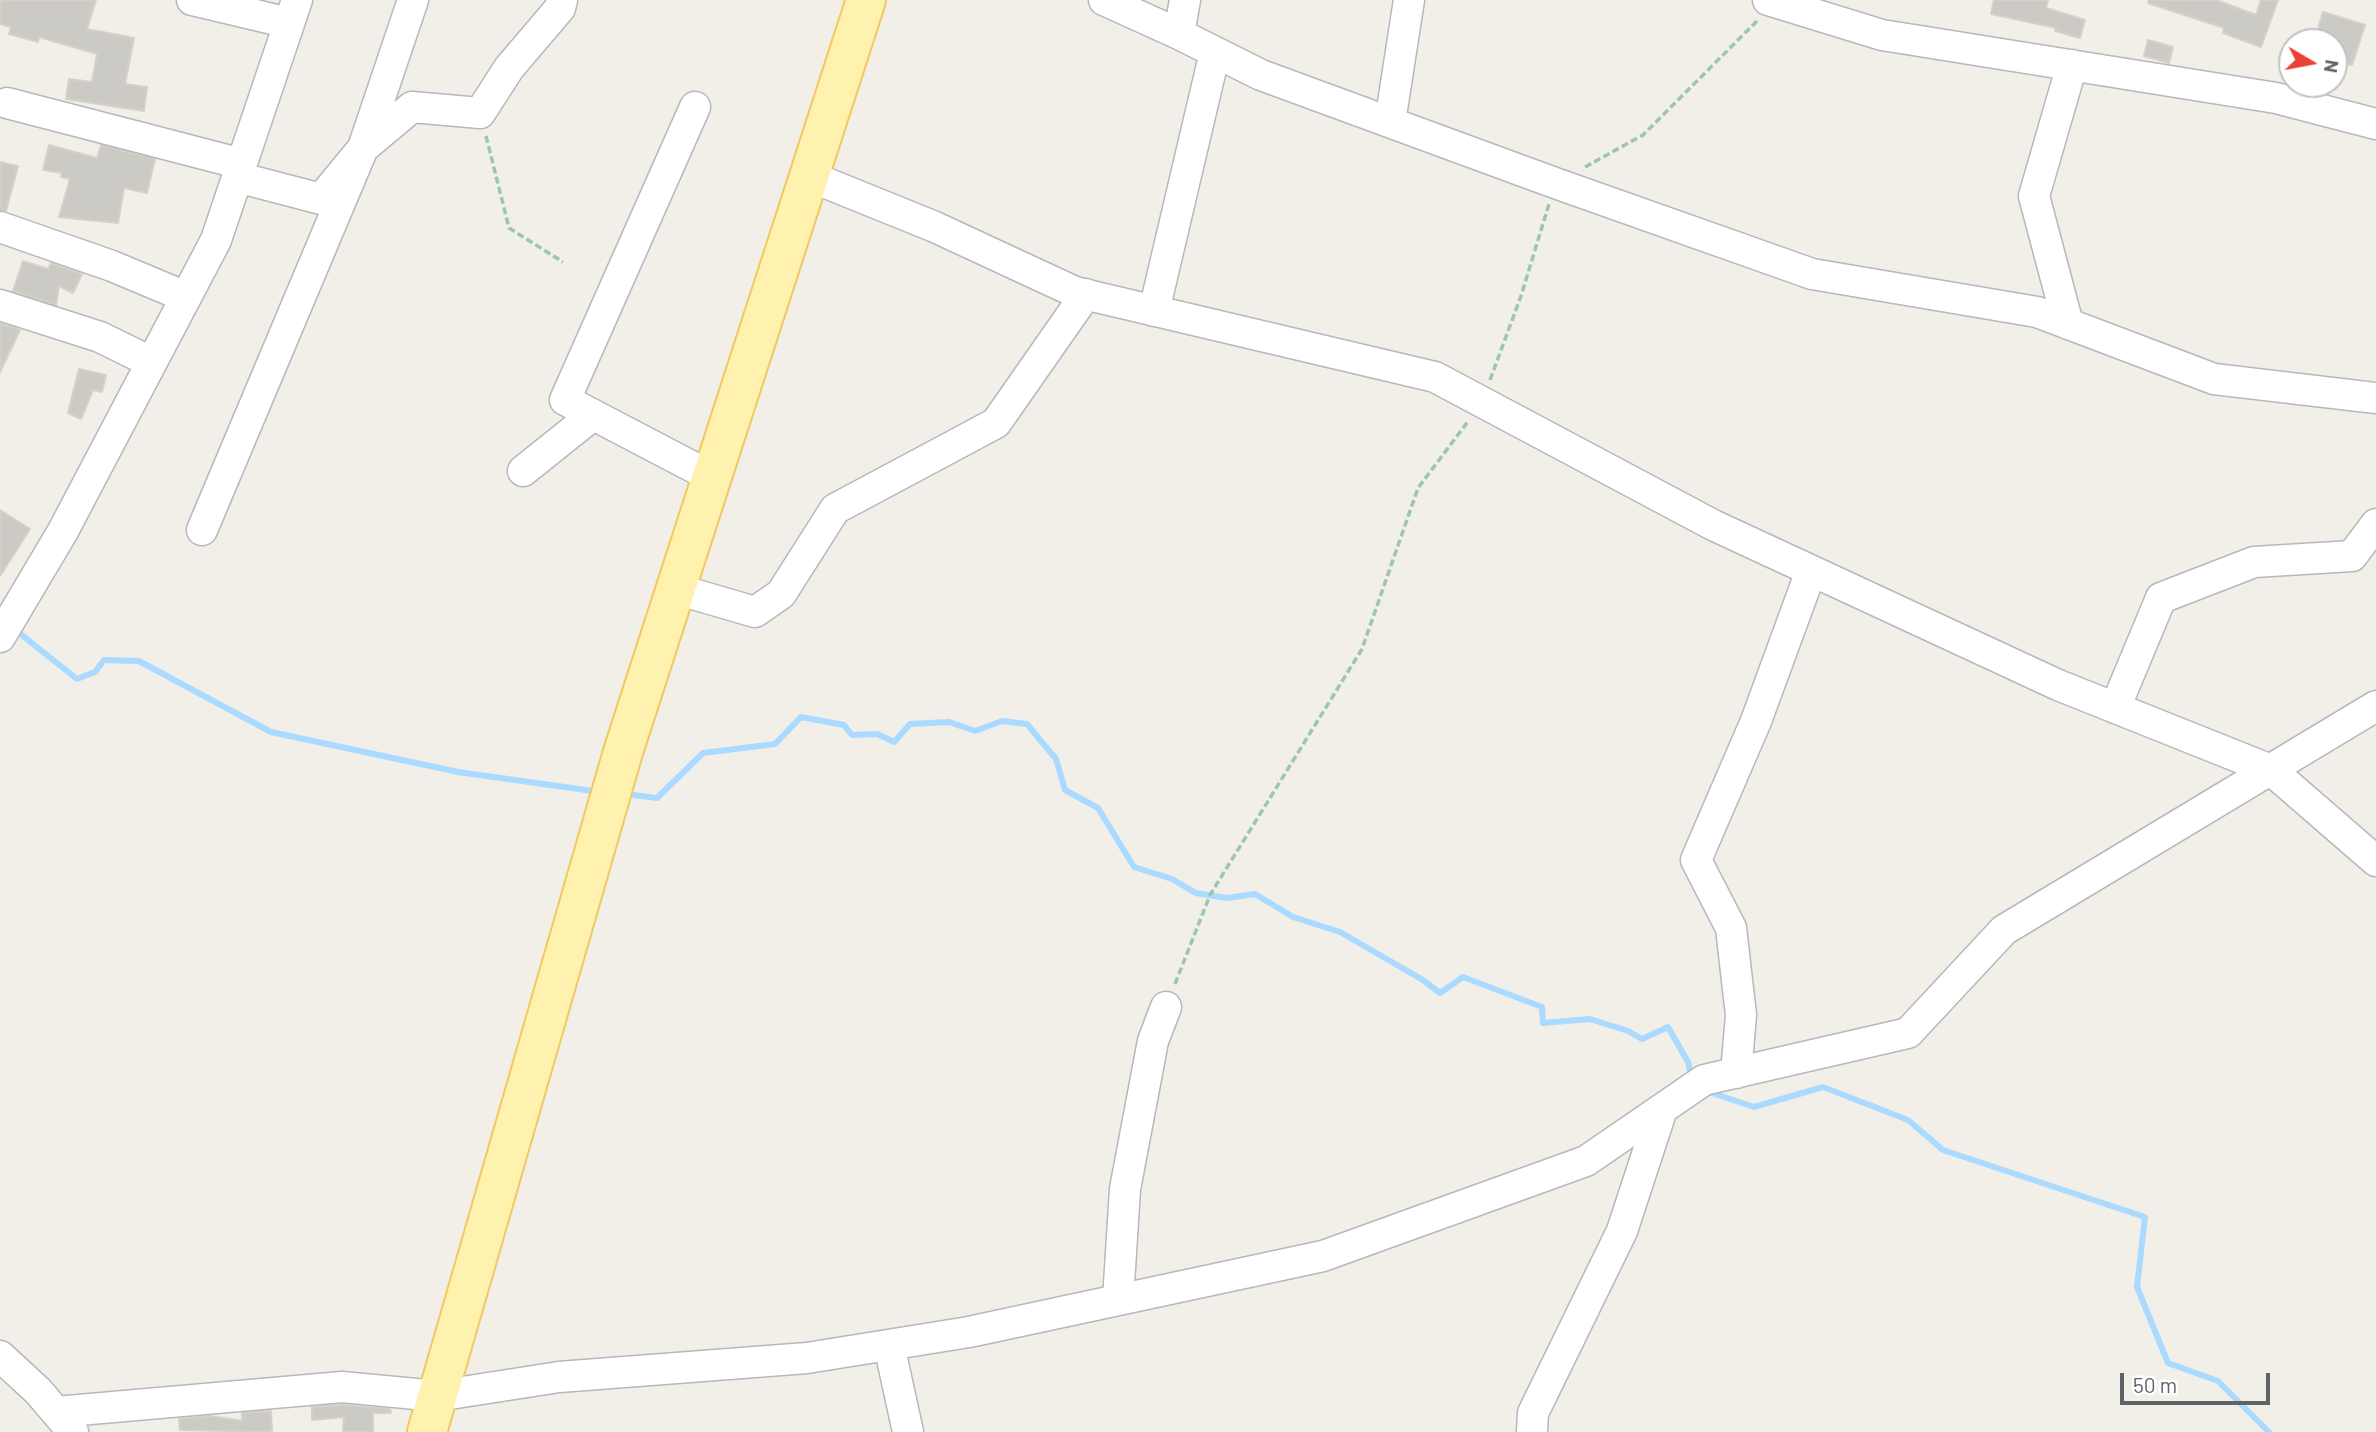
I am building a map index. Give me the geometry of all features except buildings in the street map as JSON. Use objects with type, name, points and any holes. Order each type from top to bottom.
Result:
[{"type":"main road","points":[[427,1432],[623,752],[866,0]]},
{"type":"street","points":[[0,637],[32,585],[216,240],[293,11],[192,0]]},
{"type":"street","points":[[202,530],[363,148],[413,0]]},
{"type":"street","points":[[7,103],[239,171],[321,199],[363,148],[412,107],[480,113],[509,68],[560,8],[562,0]]},
{"type":"street","points":[[1104,0],[1261,75],[1812,274],[2036,312],[2214,379],[2376,398]]},
{"type":"street","points":[[1179,34],[1185,0]]},
{"type":"street","points":[[1390,122],[1409,0]]},
{"type":"street","points":[[1772,1],[1847,12],[1882,35],[2276,98],[2376,124]]},
{"type":"street","points":[[1154,311],[1215,52]]},
{"type":"street","points":[[2068,324],[2034,195],[2072,65]]},
{"type":"street","points":[[695,107],[565,400],[712,477]]},
{"type":"street","points":[[809,176],[935,227],[1075,292],[1435,377],[1713,525],[2058,685],[2271,770],[2376,861]]},
{"type":"street","points":[[0,227],[112,266],[186,297]]},
{"type":"street","points":[[676,589],[755,612],[772,600],[780,594],[835,509],[996,423],[1086,294]]},
{"type":"street","points":[[0,305],[100,337],[151,362]]},
{"type":"street","points":[[523,471],[593,415]]},
{"type":"street","points":[[2115,708],[2161,598],[2255,562],[2352,556],[2376,524]]},
{"type":"street","points":[[1736,1073],[1741,1014],[1731,928],[1696,860],[1756,721],[1811,571]]},
{"type":"street","points":[[0,1356],[38,1391],[64,1422],[342,1387],[438,1396],[559,1377],[807,1358],[969,1332],[1322,1256],[1586,1161],[1704,1080],[1908,1033],[2004,930],[2376,706]]},
{"type":"street","points":[[1118,1300],[1125,1189],[1153,1041],[1166,1007]]},
{"type":"street","points":[[1532,1432],[1533,1413],[1622,1231],[1662,1109]]},
{"type":"street","points":[[889,1345],[908,1432]]},
{"type":"path","points":[[1166,1007],[1210,895],[1362,649],[1418,488],[1482,402],[1521,296],[1555,183],[1643,135],[1772,1]]},
{"type":"path","points":[[480,113],[509,228],[563,261]]},
{"type":"waterway","points":[[13,628],[77,679],[95,672],[104,660],[139,661],[271,732],[458,772],[600,792]]},
{"type":"waterway","points":[[625,794],[657,798],[703,753],[775,744],[801,717],[844,725],[852,735],[877,734],[894,742],[910,724],[949,722],[975,731],[1002,721],[1027,724],[1056,759],[1065,790],[1098,808],[1134,867],[1172,879],[1196,893],[1227,898],[1255,894],[1293,917],[1340,932],[1423,980],[1440,993],[1463,977],[1542,1007],[1543,1023],[1590,1019],[1628,1031],[1642,1039],[1668,1027],[1688,1062],[1692,1078]]},
{"type":"waterway","points":[[1706,1091],[1754,1107],[1823,1087],[1908,1120],[1943,1150],[2145,1217],[2137,1287],[2168,1363],[2218,1381],[2269,1432]]}]
